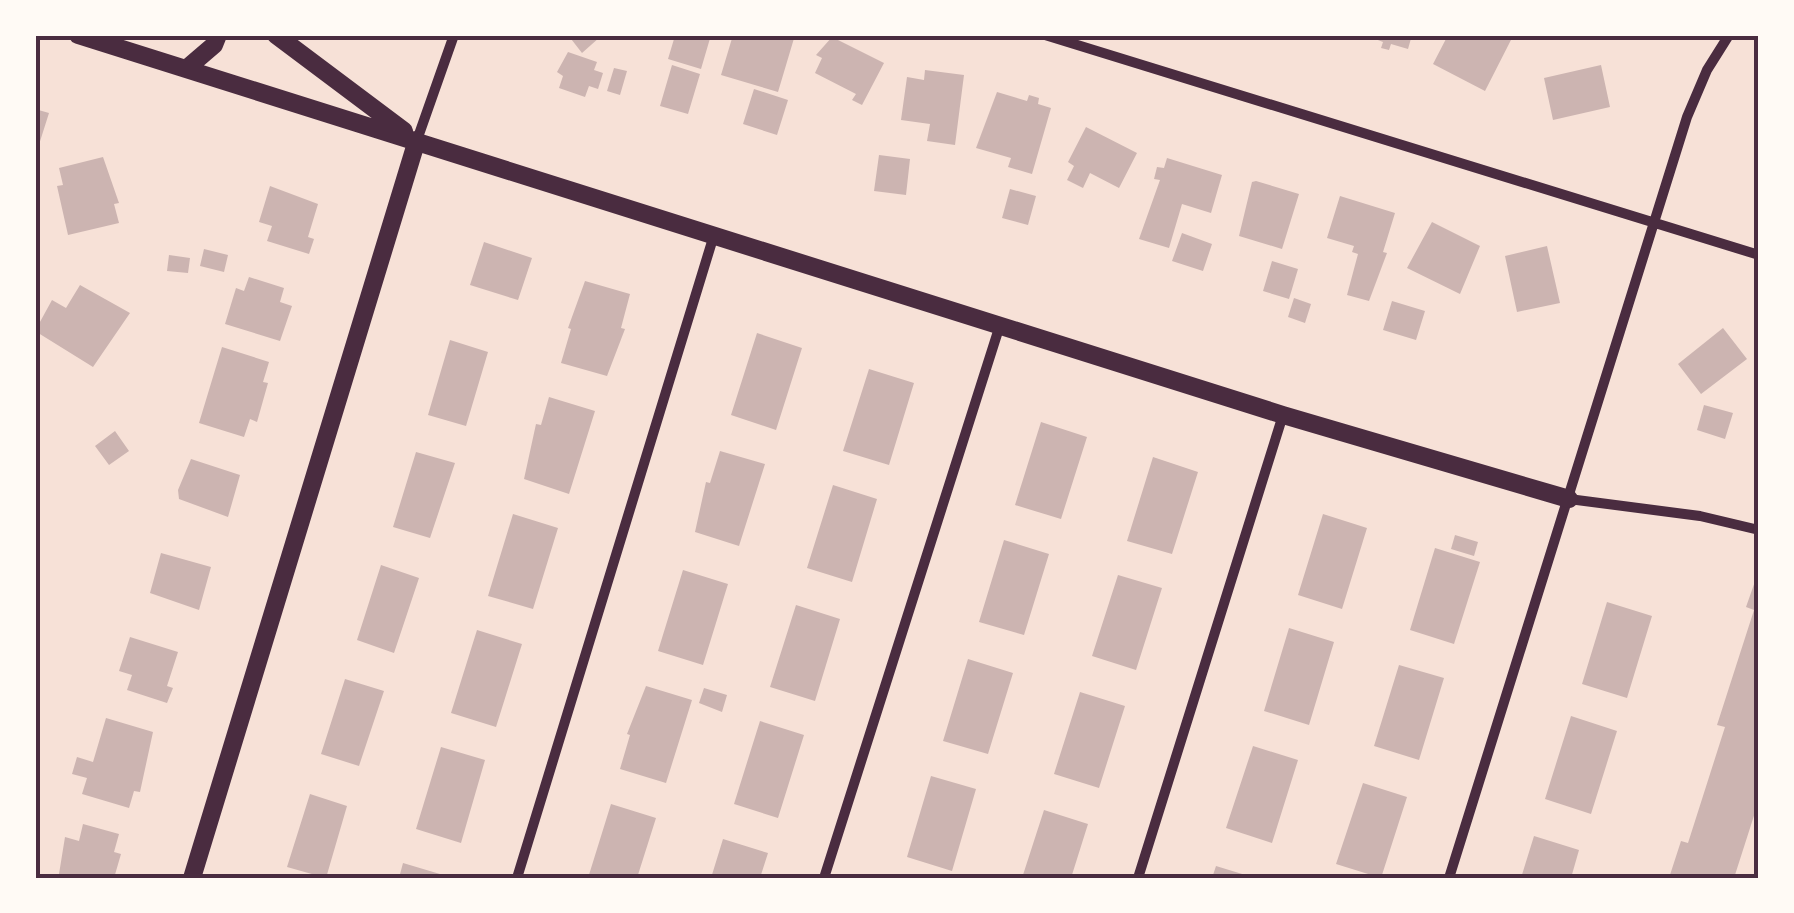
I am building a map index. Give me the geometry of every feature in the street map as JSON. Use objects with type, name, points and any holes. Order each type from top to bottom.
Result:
[{"type":"street","points":[[78,35],[1283,414],[1569,500],[1700,516],[1759,530]]},
{"type":"street","points":[[186,69],[214,46],[218,35]]},
{"type":"street","points":[[276,35],[417,140]]},
{"type":"street","points":[[192,878],[417,140],[454,35]]},
{"type":"street","points":[[1045,35],[1759,255]]},
{"type":"street","points":[[1450,878],[1687,118],[1707,70],[1729,35]]},
{"type":"street","points":[[516,878],[715,234]]},
{"type":"street","points":[[824,878],[1000,325]]},
{"type":"street","points":[[1138,878],[1283,414]]},
{"type":"building","points":[[568,35],[598,35],[600,37],[582,53]]},
{"type":"building","points":[[664,35],[711,35],[701,69],[668,59],[674,39]]},
{"type":"building","points":[[733,35],[795,35],[778,92],[721,75]]},
{"type":"building","points":[[1365,35],[1412,35],[1408,49],[1391,44],[1389,50],[1381,48],[1383,42]]},
{"type":"building","points":[[1448,35],[1513,36],[1485,91],[1433,64]]},
{"type":"building","points":[[832,37],[884,63],[862,105],[852,100],[856,94],[815,73],[822,58],[816,55]]},
{"type":"building","points":[[568,52],[597,62],[594,70],[603,73],[598,89],[589,86],[585,97],[559,88],[563,76],[557,72]]},
{"type":"building","points":[[672,65],[700,74],[688,114],[660,106]]},
{"type":"building","points":[[1601,65],[1610,107],[1553,120],[1544,78]]},
{"type":"building","points":[[614,68],[627,71],[620,95],[607,91]]},
{"type":"building","points":[[925,70],[964,75],[955,145],[927,141],[930,124],[901,120],[907,77],[924,80]]},
{"type":"building","points":[[754,89],[788,100],[777,135],[743,124]]},
{"type":"building","points":[[997,92],[1027,101],[1029,95],[1039,98],[1038,104],[1051,108],[1032,174],[1008,167],[1011,158],[976,148]]},
{"type":"building","points":[[35,109],[49,113],[36,154],[35,154]]},
{"type":"building","points":[[1086,127],[1137,153],[1119,188],[1090,173],[1083,188],[1067,180],[1074,166],[1068,162]]},
{"type":"building","points":[[879,155],[910,159],[906,195],[874,191]]},
{"type":"building","points":[[103,157],[119,203],[114,204],[119,223],[68,235],[57,186],[63,185],[59,168]]},
{"type":"building","points":[[1167,158],[1222,175],[1211,213],[1182,204],[1169,248],[1139,239],[1160,180],[1154,179],[1157,167],[1164,168]]},
{"type":"building","points":[[1252,182],[1299,194],[1282,249],[1239,236]]},
{"type":"building","points":[[270,186],[318,204],[308,237],[314,239],[309,254],[267,241],[272,226],[259,222]]},
{"type":"building","points":[[1010,189],[1036,196],[1028,225],[1002,218]]},
{"type":"building","points":[[1340,196],[1395,213],[1383,252],[1387,253],[1369,301],[1347,295],[1358,254],[1352,252],[1354,246],[1327,238]]},
{"type":"building","points":[[1432,222],[1480,246],[1460,294],[1407,268]]},
{"type":"building","points":[[1182,233],[1212,244],[1203,271],[1172,261]]},
{"type":"building","points":[[484,242],[532,258],[518,300],[470,285]]},
{"type":"building","points":[[1547,246],[1560,303],[1517,312],[1505,256]]},
{"type":"building","points":[[204,249],[228,255],[224,272],[200,266]]},
{"type":"building","points":[[169,255],[190,258],[188,273],[167,271]]},
{"type":"building","points":[[1272,261],[1298,269],[1289,299],[1263,291]]},
{"type":"building","points":[[249,277],[284,288],[280,302],[292,306],[280,341],[225,324],[236,288],[244,291]]},
{"type":"building","points":[[585,281],[630,294],[621,328],[625,329],[607,376],[561,363],[571,329],[568,328]]},
{"type":"building","points":[[80,285],[130,313],[93,367],[35,331],[52,300],[66,308]]},
{"type":"building","points":[[1294,298],[1311,304],[1305,323],[1288,317]]},
{"type":"building","points":[[1392,301],[1425,311],[1416,340],[1383,330]]},
{"type":"building","points":[[1723,328],[1747,359],[1701,394],[1678,364]]},
{"type":"building","points":[[757,333],[802,348],[776,430],[731,415]]},
{"type":"building","points":[[450,340],[488,352],[466,426],[428,415]]},
{"type":"building","points":[[222,347],[269,362],[263,382],[268,383],[257,422],[250,419],[244,437],[199,423]]},
{"type":"building","points":[[869,369],[914,383],[889,465],[843,451]]},
{"type":"building","points":[[549,397],[595,411],[569,494],[524,479],[536,424],[541,425]]},
{"type":"building","points":[[1704,405],[1733,413],[1725,439],[1697,430]]},
{"type":"building","points":[[1041,422],[1087,437],[1061,519],[1015,505]]},
{"type":"building","points":[[115,431],[129,451],[109,465],[95,446]]},
{"type":"building","points":[[720,451],[765,464],[739,546],[695,532],[706,482],[710,483]]},
{"type":"building","points":[[416,452],[455,463],[430,538],[393,527]]},
{"type":"building","points":[[1153,457],[1198,472],[1172,554],[1127,541]]},
{"type":"building","points":[[191,459],[240,475],[228,517],[179,499],[178,490]]},
{"type":"building","points":[[833,485],[877,499],[852,582],[807,568]]},
{"type":"building","points":[[513,514],[558,528],[533,609],[488,596]]},
{"type":"building","points":[[1323,514],[1367,528],[1342,609],[1298,595]]},
{"type":"building","points":[[1455,535],[1478,542],[1474,556],[1451,549]]},
{"type":"building","points":[[1004,540],[1049,554],[1024,635],[979,622]]},
{"type":"building","points":[[1435,548],[1480,562],[1454,644],[1410,630]]},
{"type":"building","points":[[161,553],[211,567],[199,610],[150,593]]},
{"type":"building","points":[[381,565],[419,578],[394,653],[357,640]]},
{"type":"building","points":[[683,570],[728,584],[703,665],[658,651]]},
{"type":"building","points":[[1759,570],[1759,800],[1734,878],[1669,878],[1681,841],[1688,843],[1725,727],[1717,725],[1754,610],[1746,607]]},
{"type":"building","points":[[1118,575],[1162,588],[1136,670],[1092,656]]},
{"type":"building","points":[[1607,602],[1652,616],[1627,698],[1582,684]]},
{"type":"building","points":[[796,605],[840,619],[815,701],[770,687]]},
{"type":"building","points":[[1289,628],[1334,642],[1309,725],[1264,711]]},
{"type":"building","points":[[477,630],[522,644],[496,727],[451,713]]},
{"type":"building","points":[[130,637],[178,652],[167,686],[173,688],[167,703],[127,690],[132,675],[119,671]]},
{"type":"building","points":[[968,659],[1013,673],[988,754],[943,741]]},
{"type":"building","points":[[1399,665],[1444,678],[1419,760],[1374,746]]},
{"type":"building","points":[[345,679],[384,691],[359,766],[321,754]]},
{"type":"building","points":[[646,686],[692,700],[666,783],[620,769],[630,735],[627,734]]},
{"type":"building","points":[[704,688],[727,695],[722,712],[699,703]]},
{"type":"building","points":[[1080,692],[1125,706],[1099,788],[1054,774]]},
{"type":"building","points":[[1571,716],[1617,731],[1591,814],[1545,799]]},
{"type":"building","points":[[106,718],[153,732],[140,792],[134,791],[129,808],[82,794],[87,778],[72,774],[77,757],[93,762]]},
{"type":"building","points":[[760,721],[804,735],[778,818],[734,804]]},
{"type":"building","points":[[1253,746],[1298,760],[1272,843],[1226,828]]},
{"type":"building","points":[[441,747],[485,760],[461,843],[416,829]]},
{"type":"building","points":[[931,776],[976,789],[952,871],[907,857]]},
{"type":"building","points":[[1363,783],[1407,797],[1381,878],[1336,864]]},
{"type":"building","points":[[310,794],[347,806],[326,878],[287,867]]},
{"type":"building","points":[[611,804],[656,818],[637,878],[588,878]]},
{"type":"building","points":[[1044,810],[1088,824],[1071,878],[1022,878]]},
{"type":"building","points":[[83,824],[119,834],[114,852],[121,854],[114,878],[59,874],[65,837],[79,841]]},
{"type":"building","points":[[1534,836],[1579,850],[1571,878],[1521,878]]},
{"type":"building","points":[[723,839],[768,853],[760,878],[711,878]]},
{"type":"building","points":[[403,863],[450,877],[450,878],[399,878]]},
{"type":"building","points":[[1216,866],[1252,877],[1212,878]]}]
